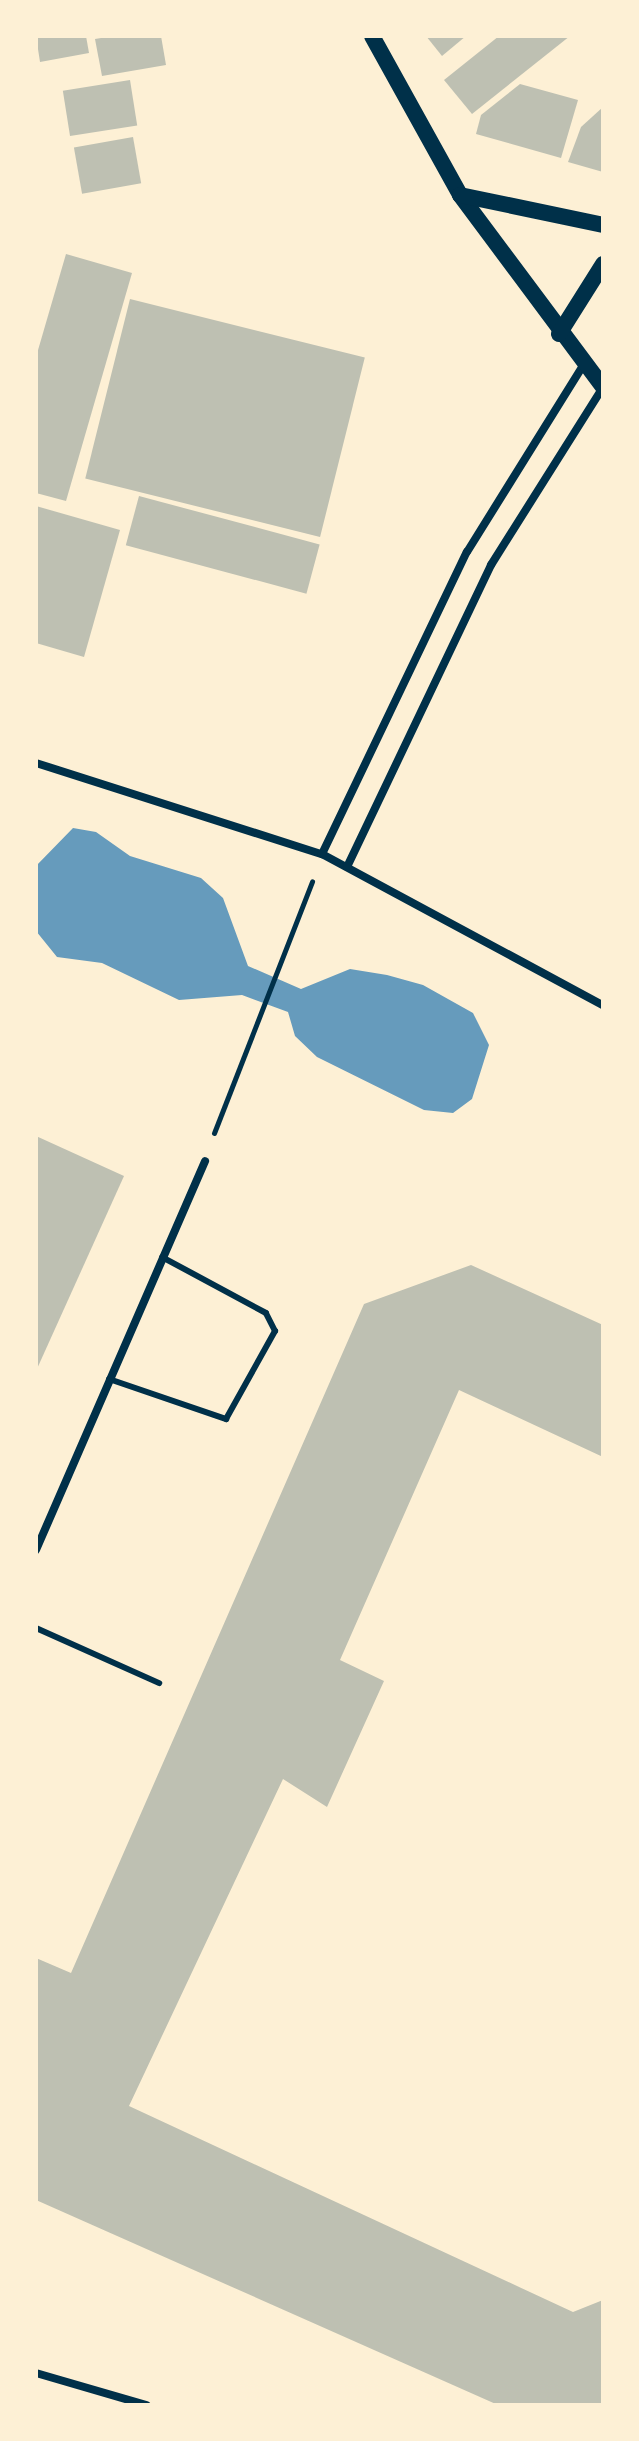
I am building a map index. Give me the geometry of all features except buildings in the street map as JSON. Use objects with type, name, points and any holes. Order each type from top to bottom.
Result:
[{"type":"main road","points":[[372,36],[460,195],[559,334],[603,387]]},
{"type":"main road","points":[[460,195],[603,225]]},
{"type":"main road","points":[[559,334],[603,264]]},
{"type":"street","points":[[322,854],[467,552],[584,364]]},
{"type":"street","points":[[347,867],[491,565],[603,387]]},
{"type":"street","points":[[36,763],[322,854],[603,1005]]},
{"type":"street","points":[[36,1550],[205,1161]]},
{"type":"street","points":[[36,2373],[146,2405]]},
{"type":"lane","points":[[109,1379],[226,1419],[275,1331],[266,1313],[162,1257]]},
{"type":"lane","points":[[36,1628],[159,1683]]},
{"type":"path","points":[[205,1161],[256,1012],[322,854]]},
{"type":"water","points":[[73,828],[96,832],[130,856],[201,878],[223,898],[248,966],[301,989],[350,969],[387,975],[423,985],[473,1013],[489,1045],[472,1099],[453,1113],[424,1110],[317,1057],[295,1036],[288,1012],[242,995],[179,1000],[102,963],[57,957],[36,931],[36,866]]}]
